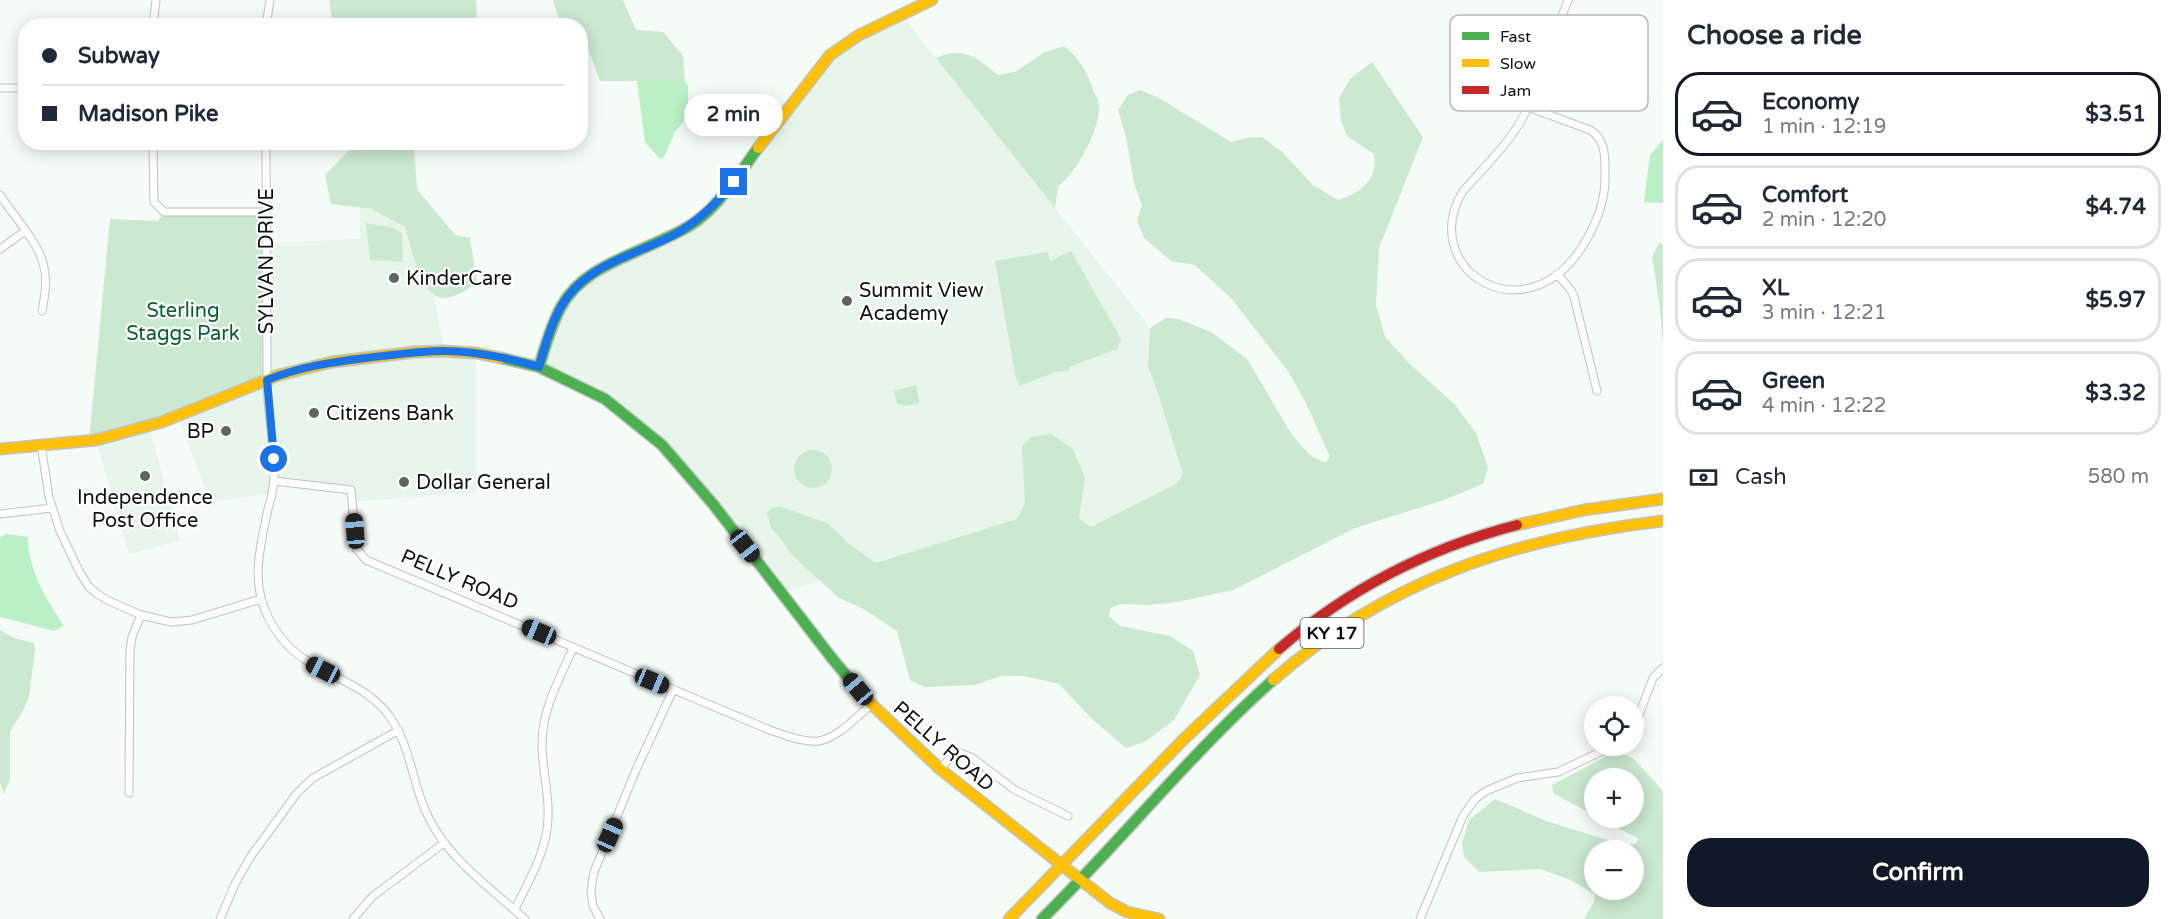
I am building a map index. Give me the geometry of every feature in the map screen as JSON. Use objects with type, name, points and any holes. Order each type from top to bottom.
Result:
[{"type":"main road","points":[[539,367],[562,305],[580,283],[603,267],[671,236],[702,217],[722,197],[830,55],[859,35],[932,0]]},
{"type":"main road","points":[[0,449],[96,440],[138,430],[293,370],[332,362],[415,352],[444,351],[476,353],[539,367],[605,399],[662,445],[713,504],[871,705]]},
{"type":"main road","name":"KY 17","points":[[1009,919],[1271,652],[1361,589],[1426,557],[1509,527],[1587,509],[1663,499]]},
{"type":"main road","name":"KY 17","points":[[1042,919],[1233,717],[1277,676],[1346,624],[1418,584],[1478,559],[1530,542],[1603,527],[1663,521]]},
{"type":"main road","name":"PELLY ROAD","points":[[871,705],[940,769],[1110,903],[1127,912],[1159,919]]},
{"type":"street","points":[[154,18],[156,0]]},
{"type":"street","points":[[267,18],[270,0]]},
{"type":"street","points":[[1562,15],[1568,0]]},
{"type":"street","points":[[0,88],[18,88]]},
{"type":"street","points":[[1526,111],[1515,131],[1458,200],[1452,221],[1453,236],[1460,258],[1467,269],[1484,283],[1508,290],[1531,289],[1557,274],[1580,251],[1597,220],[1605,186],[1604,149],[1597,134],[1539,111]]},
{"type":"street","points":[[153,150],[154,202],[164,212],[266,212]]},
{"type":"street","name":"SYLVAN DRIVE","points":[[266,150],[267,380],[274,481],[258,556],[257,574],[261,599],[269,619],[281,638],[307,662],[367,693],[380,704],[399,730],[425,809],[444,843],[474,875],[525,919]]},
{"type":"street","points":[[0,195],[37,248],[43,263],[46,288],[42,310]]},
{"type":"street","points":[[0,249],[25,231]]},
{"type":"street","points":[[1557,274],[1574,297],[1597,391]]},
{"type":"street","points":[[41,446],[52,507],[74,561],[88,586],[107,600],[141,615],[180,622],[261,599]]},
{"type":"street","name":"PELLY ROAD","points":[[274,481],[351,490],[356,548],[366,560],[772,731],[800,740],[819,741],[838,732],[871,705]]},
{"type":"street","points":[[0,514],[52,507]]},
{"type":"street","points":[[129,793],[130,650],[132,637],[141,615]]},
{"type":"street","points":[[514,909],[544,845],[548,808],[542,747],[545,718],[550,699],[573,648]]},
{"type":"street","points":[[1644,702],[1653,678],[1663,668]]},
{"type":"street","points":[[600,919],[593,906],[591,891],[594,872],[636,770],[673,690]]},
{"type":"street","points":[[220,919],[235,884],[251,856],[297,793],[322,772],[399,730]]},
{"type":"street","points":[[940,769],[953,755],[960,753],[971,757],[1015,790],[1068,816]]},
{"type":"street","points":[[1419,919],[1463,816],[1475,799],[1486,791],[1517,778],[1558,772],[1592,756]]},
{"type":"street","points":[[352,919],[373,896],[444,843]]},
{"type":"shaded area","name":"Summit View Academy","points":[[901,14],[1253,457],[1085,540],[1056,507],[781,593],[677,460],[605,399],[539,367],[548,338],[580,283],[702,217],[830,55]]},
{"type":"shaded area","points":[[637,81],[685,81],[688,86],[688,116],[675,132],[664,157],[660,159],[645,142]]},
{"type":"shaded area","points":[[1663,140],[1663,203],[1644,202],[1650,155]]},
{"type":"shaded area","points":[[360,208],[372,209],[406,227],[419,276],[434,295],[444,351],[476,353],[476,492],[353,502],[352,492],[275,481],[272,493],[210,503],[178,415],[266,243],[360,239]]},
{"type":"shaded area","points":[[149,426],[180,541],[129,554],[96,440]]},
{"type":"shaded area","points":[[6,534],[28,537],[35,573],[64,626],[54,631],[0,617],[0,538]]},
{"type":"green space","points":[[329,0],[476,0],[477,18],[332,18]]},
{"type":"green space","points":[[553,0],[623,0],[636,30],[663,32],[683,56],[685,81],[600,81],[588,49],[588,18],[559,18]]},
{"type":"green space","points":[[1064,46],[1086,72],[1099,105],[1099,115],[1086,150],[1072,172],[1058,186],[1055,208],[936,58],[962,53],[983,63],[998,75],[1015,72],[1045,52]]},
{"type":"green space","points":[[1372,62],[1423,137],[1379,248],[1376,305],[1385,337],[1410,364],[1455,405],[1476,433],[1488,468],[1483,484],[1444,500],[1355,528],[1233,590],[1177,602],[1148,605],[1120,604],[1110,608],[1109,616],[1120,626],[1170,636],[1193,651],[1200,675],[1174,720],[1146,741],[1126,748],[1091,718],[1059,684],[1024,676],[1001,676],[975,685],[924,687],[910,680],[897,631],[862,608],[839,598],[795,558],[771,527],[767,513],[770,509],[779,506],[827,523],[849,544],[876,563],[1017,519],[1025,503],[1022,446],[1031,437],[1051,434],[1073,449],[1085,478],[1079,518],[1091,527],[1176,484],[1183,474],[1148,367],[1150,328],[1166,318],[1178,319],[1211,332],[1247,359],[1292,435],[1310,455],[1325,463],[1330,457],[1306,403],[1288,371],[1231,298],[1195,265],[1171,261],[1144,238],[1137,220],[1142,205],[1134,183],[1126,137],[1118,110],[1128,95],[1140,90],[1159,98],[1231,142],[1262,137],[1282,152],[1313,185],[1338,200],[1354,194],[1366,184],[1374,171],[1374,154],[1347,136],[1341,121],[1339,98],[1350,79]]},
{"type":"green space","points":[[349,150],[414,150],[417,189],[455,235],[470,238],[477,284],[450,297],[437,296],[423,281],[405,227],[372,209],[331,204],[325,175]]},
{"type":"green space","name":"Sterling Staggs Park","points":[[164,212],[266,212],[267,380],[214,401],[89,441],[110,219],[158,221]]},
{"type":"green space","points":[[366,223],[394,228],[402,233],[403,262],[370,260]]},
{"type":"green space","points":[[1659,243],[1663,244],[1663,347],[1652,257]]},
{"type":"green space","points":[[1071,251],[1121,339],[1117,349],[1069,367],[1069,370],[1056,372],[1019,386],[995,261],[1048,252],[1050,261]]},
{"type":"green space","points":[[916,385],[919,403],[906,406],[897,404],[894,391]]},
{"type":"green space","points":[[813,450],[827,455],[832,469],[827,483],[813,488],[799,483],[794,469],[799,455]]},
{"type":"green space","points":[[0,630],[14,638],[34,643],[35,650],[29,697],[10,731],[10,779],[4,794],[0,782]]},
{"type":"green space","points":[[1607,756],[1633,758],[1642,768],[1584,768]]},
{"type":"green space","points":[[1584,768],[1584,810],[1554,794],[1552,785]]},
{"type":"green space","points":[[1644,770],[1663,791],[1663,919],[1584,919],[1594,900],[1644,900],[1644,840],[1618,828],[1644,828]]},
{"type":"green space","points":[[1495,799],[1546,821],[1608,840],[1584,840],[1584,888],[1568,879],[1540,869],[1479,872],[1464,857],[1462,843],[1469,820]]},
{"type":"traffic: fast","points":[[539,367],[557,314],[578,285],[613,262],[697,221],[726,192],[758,148]]},
{"type":"traffic: fast","points":[[501,358],[539,367],[605,399],[662,445],[713,504],[865,698]]},
{"type":"traffic: fast","points":[[1042,919],[1184,768],[1242,708],[1273,680]]},
{"type":"traffic: slow","points":[[758,148],[830,55],[859,35],[932,0]]},
{"type":"traffic: slow","points":[[0,449],[96,440],[162,422],[279,375],[332,362],[415,352],[444,351],[476,353],[501,358]]},
{"type":"traffic: slow","points":[[1517,525],[1584,510],[1663,499]]},
{"type":"traffic: slow","points":[[1273,680],[1316,645],[1361,615],[1407,590],[1455,569],[1505,552],[1556,539],[1663,521]]},
{"type":"traffic: slow","points":[[1009,919],[1183,740],[1279,649]]},
{"type":"traffic: slow","points":[[865,698],[940,769],[1110,903],[1127,912],[1159,919]]},
{"type":"traffic: jam","points":[[1279,649],[1332,608],[1390,574],[1452,546],[1517,525]]},
{"type":"place","name":"KinderCare","points":[[394,278]]},
{"type":"place","name":"Summit View Academy","points":[[847,301]]},
{"type":"place","name":"Citizens Bank","points":[[314,413]]},
{"type":"place","name":"BP","points":[[226,431]]},
{"type":"place","name":"Independence Post Office","points":[[145,476]]},
{"type":"place","name":"Dollar General","points":[[404,482]]},
{"type":"route","points":[[274,459],[267,380],[293,370],[332,362],[415,352],[476,353],[539,367],[562,305],[580,283],[603,267],[687,227],[702,217],[734,182]]}]
